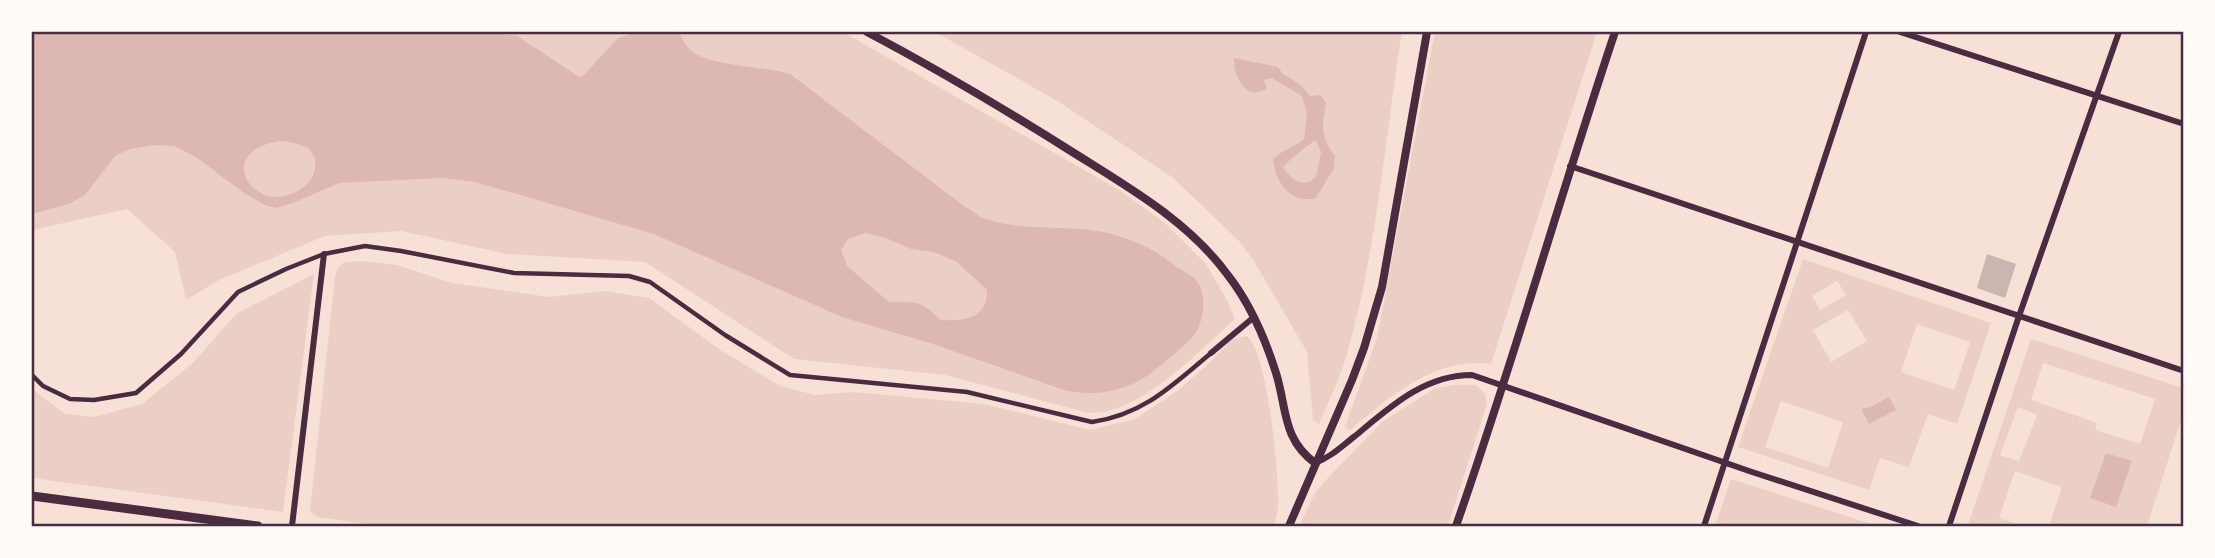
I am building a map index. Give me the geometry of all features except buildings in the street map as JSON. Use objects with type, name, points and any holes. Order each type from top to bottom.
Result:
[{"type":"main road","points":[[32,496],[258,527]]},
{"type":"street","points":[[867,32],[1033,127],[1131,189],[1212,255],[1254,317],[1277,375],[1287,424],[1293,439],[1303,454],[1315,463]]},
{"type":"street","points":[[1289,527],[1356,369],[1382,287],[1427,32]]},
{"type":"street","points":[[1456,527],[1504,386],[1570,166],[1615,32]]},
{"type":"street","points":[[1704,527],[1866,32]]},
{"type":"street","points":[[1900,32],[2183,124]]},
{"type":"street","points":[[1949,527],[2019,316],[2119,32]]},
{"type":"street","points":[[1570,166],[2183,371]]},
{"type":"street","points":[[32,375],[43,386],[70,399],[94,400],[136,393],[181,354],[238,292],[324,254],[365,246],[514,274],[629,276],[650,282],[725,335],[790,374],[967,392],[1092,422],[1113,419],[1149,402],[1254,317]]},
{"type":"street","points":[[292,527],[324,254]]},
{"type":"street","points":[[1315,463],[1335,452],[1408,394],[1435,381],[1472,375],[1918,527]]},
{"type":"shaded area","points":[[32,32],[843,32],[1119,190],[1164,222],[1206,264],[1235,319],[1168,379],[1148,393],[1108,411],[1089,413],[945,375],[794,359],[645,262],[507,254],[401,231],[325,236],[219,280],[186,300],[175,252],[127,209],[32,230]]},
{"type":"shaded area","points":[[32,32],[480,32],[517,36],[581,78],[618,38],[636,32],[679,32],[693,52],[710,60],[790,74],[983,218],[1028,227],[1103,232],[1149,249],[1196,280],[1202,293],[1203,308],[1194,335],[1150,374],[1119,389],[1087,393],[1064,390],[933,344],[842,317],[654,234],[475,182],[442,178],[339,183],[275,208],[244,193],[196,157],[174,146],[155,145],[130,149],[115,156],[85,195],[69,204],[32,214]],"holes":[[[280,141],[306,147],[314,155],[315,166],[306,185],[289,195],[272,197],[258,192],[248,182],[244,170],[247,158],[258,148]],[[865,233],[886,238],[911,249],[934,252],[957,262],[987,290],[983,307],[966,319],[941,320],[918,304],[889,302],[847,266],[841,250],[848,239]]]},
{"type":"shaded area","points":[[935,32],[1402,32],[1366,274],[1344,363],[1319,424],[1313,420],[1307,352],[1254,261],[1239,241],[1172,177],[1059,102]]},
{"type":"shaded area","points":[[1435,32],[1597,32],[1491,364],[1451,366],[1432,373],[1397,393],[1350,430],[1345,427],[1377,338]]},
{"type":"shaded area","points":[[1234,58],[1278,67],[1283,74],[1301,85],[1310,96],[1320,95],[1326,103],[1323,131],[1335,156],[1334,168],[1316,198],[1299,198],[1292,195],[1281,183],[1274,168],[1273,159],[1304,139],[1307,113],[1302,96],[1272,78],[1264,80],[1267,88],[1260,92],[1247,90],[1238,79]],"holes":[[[1316,140],[1321,152],[1316,177],[1311,181],[1302,183],[1290,176],[1283,167]]]},
{"type":"shaded area","points":[[1803,259],[1991,323],[1957,424],[1928,414],[1909,467],[1880,458],[1869,490],[1738,447]],"holes":[[[1837,281],[1846,295],[1820,310],[1812,296]],[[1848,310],[1867,341],[1831,362],[1813,330]],[[1917,324],[1970,342],[1954,390],[1901,372]],[[1781,401],[1843,422],[1828,468],[1765,447]]]},
{"type":"shaded area","points":[[344,262],[397,265],[452,283],[549,297],[605,291],[649,298],[719,349],[780,386],[815,395],[853,392],[984,404],[1090,430],[1135,419],[1177,391],[1233,339],[1247,336],[1261,365],[1271,416],[1278,490],[1278,510],[1274,526],[380,526],[317,517],[310,511],[335,276]]},
{"type":"shaded area","points":[[314,274],[283,512],[32,478],[32,389],[65,414],[94,417],[142,404],[193,363],[236,314]]},
{"type":"shaded area","points":[[2031,339],[2183,388],[2183,414],[2147,526],[2049,526],[2062,487],[2015,471],[1999,518],[2024,526],[1968,525]],"holes":[[[2043,363],[2155,399],[2140,444],[2095,430],[2097,423],[2031,400]],[[2018,407],[2037,415],[2019,461],[2000,455]]]},
{"type":"shaded area","points":[[1453,385],[1476,385],[1485,394],[1487,404],[1448,526],[1299,526],[1314,495],[1324,482],[1382,422],[1434,389]]},
{"type":"shaded area","points":[[1889,397],[1896,410],[1869,424],[1861,409],[1871,407]]},
{"type":"shaded area","points":[[2106,453],[2132,461],[2116,507],[2090,498]]},
{"type":"shaded area","points":[[1731,479],[1878,526],[1715,526]]}]
